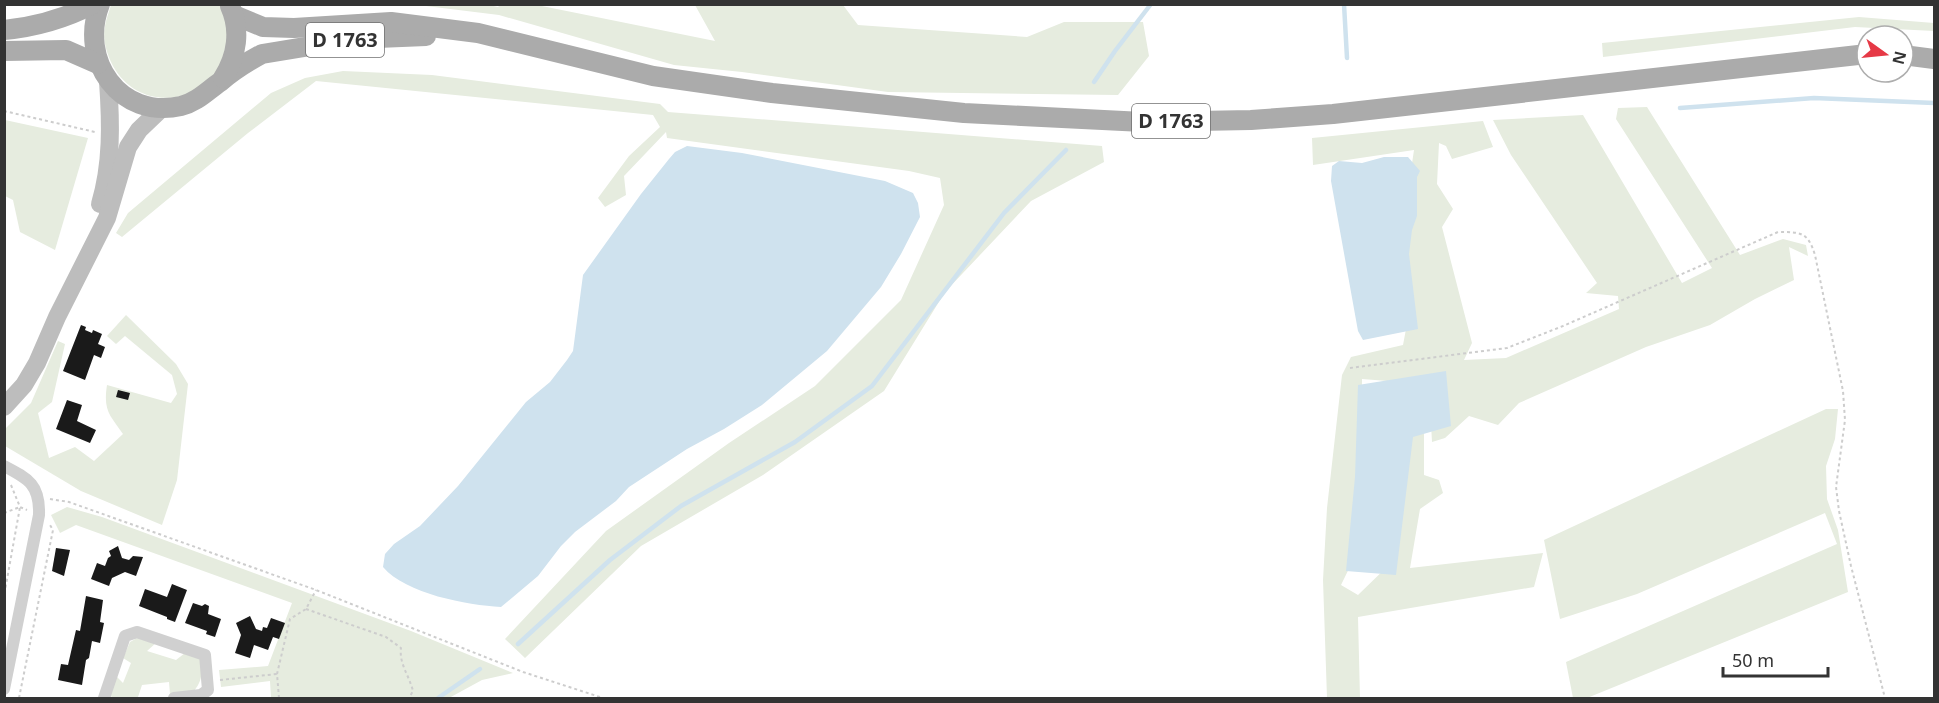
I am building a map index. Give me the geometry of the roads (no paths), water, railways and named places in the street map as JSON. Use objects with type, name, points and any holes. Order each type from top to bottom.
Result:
[{"type":"main road","points":[[4,30],[26,28],[82,10],[93,4]]},
{"type":"main road","points":[[100,4],[95,17],[93,36],[103,73]]},
{"type":"main road","points":[[4,51],[66,50],[103,73],[123,94],[140,103],[162,108],[181,106],[200,99],[221,80],[228,69],[235,51],[237,30],[232,10]]},
{"type":"main road","name":"D 1763","points":[[232,10],[263,27],[294,28],[391,22],[478,33],[653,76],[772,93],[964,113],[1143,122],[1251,120],[1333,114],[1855,55]]},
{"type":"main road","name":"D 1763","points":[[221,80],[262,54],[353,39],[478,33]]},
{"type":"main road","points":[[1915,56],[1935,59]]},
{"type":"street","points":[[77,276],[105,189],[110,158],[111,118],[103,73]]},
{"type":"street","points":[[4,407],[24,385],[37,363],[77,276],[107,218],[128,147],[139,130],[162,108]]},
{"type":"street","points":[[4,466],[27,478],[34,487],[43,517],[4,689]]},
{"type":"street","points":[[104,699],[125,636],[137,632],[205,656],[208,690],[201,695],[174,699]]},
{"type":"water","points":[[687,146],[742,153],[885,181],[913,193],[918,203],[920,217],[881,287],[827,351],[762,405],[687,449],[629,487],[616,501],[575,532],[538,576],[501,607],[455,601],[421,591],[393,576],[383,567],[385,554],[394,544],[420,526],[458,486],[526,402],[550,382],[567,360],[573,351],[583,275],[669,159],[675,152]]},
{"type":"water","points":[[1384,157],[1408,157],[1420,171],[1417,177],[1417,216],[1412,230],[1409,254],[1418,329],[1363,340],[1358,331],[1331,181],[1332,166],[1339,161],[1362,163]]},
{"type":"water","points":[[1446,371],[1451,426],[1413,437],[1396,575],[1346,571],[1355,477],[1358,385]]},
{"type":"waterway","points":[[1094,82],[1151,4]]},
{"type":"waterway","points":[[1344,4],[1347,58]]},
{"type":"waterway","points":[[1680,108],[1814,98],[1934,103]]},
{"type":"waterway","points":[[518,644],[610,560],[681,506],[795,442],[872,386],[1004,213],[1066,150]]},
{"type":"waterway","points":[[438,698],[480,669]]}]
